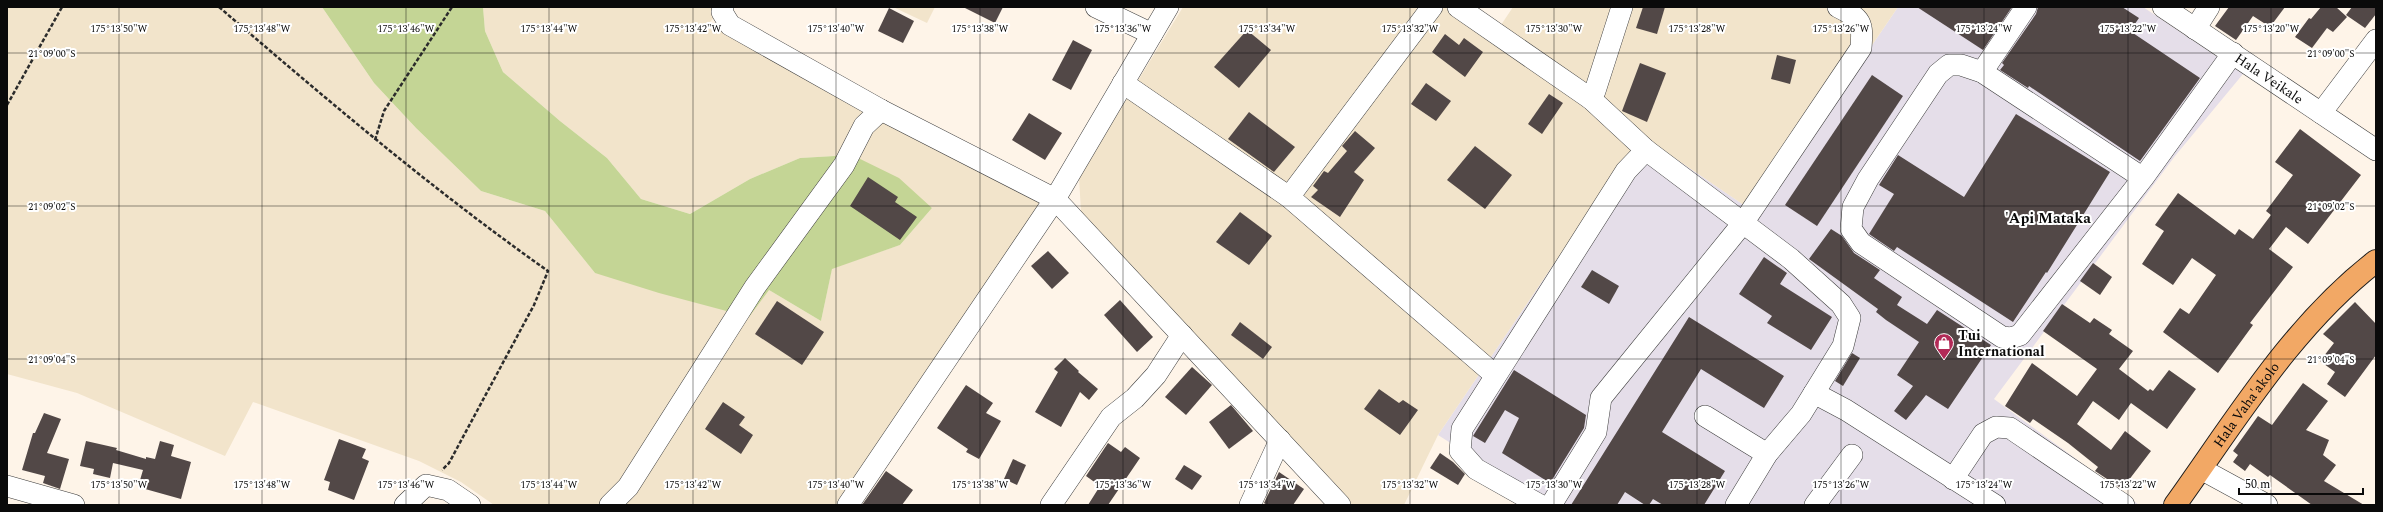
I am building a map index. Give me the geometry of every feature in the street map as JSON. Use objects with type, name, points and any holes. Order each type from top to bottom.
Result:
[{"type":"main road","name":"Hala Vaha'akolo","points":[[2175,505],[2275,366],[2320,311],[2376,261]]},
{"type":"street","points":[[723,7],[722,12],[730,24],[881,110],[1055,199],[1340,505]]},
{"type":"street","points":[[1096,7],[1152,34]]},
{"type":"street","points":[[848,505],[1055,199],[1168,7]]},
{"type":"street","points":[[1288,197],[1432,7]]},
{"type":"street","points":[[1458,7],[1591,99],[1646,150],[1792,259],[1841,304],[1850,318],[1843,346],[1800,414],[1767,454],[1736,505]]},
{"type":"street","points":[[1591,99],[1595,91],[1622,7]]},
{"type":"street","points":[[1551,505],[1596,432],[1601,398],[1743,223],[1861,48],[1863,27],[1856,16],[1838,7]]},
{"type":"street","points":[[1982,72],[2026,7]]},
{"type":"street","name":"Hala Veikale","points":[[2163,7],[2234,53],[2376,150]]},
{"type":"street","points":[[2195,29],[2209,7]]},
{"type":"street","points":[[2320,113],[2376,40]]},
{"type":"street","points":[[2143,178],[1982,72],[1962,65],[1948,65],[1938,74],[1868,179],[1853,207],[1851,229],[1861,243],[1906,275],[2002,337],[2011,338],[2020,335],[2143,178],[2234,53]]},
{"type":"street","points":[[1123,83],[1288,197],[1495,374]]},
{"type":"street","points":[[610,505],[628,487],[755,287],[844,165],[864,126],[881,110]]},
{"type":"street","points":[[1540,505],[1476,469],[1460,451],[1462,429],[1495,374],[1626,171],[1646,150]]},
{"type":"street","points":[[1051,505],[1111,418],[1135,398],[1156,375],[1182,335]]},
{"type":"street","points":[[1814,393],[1846,410],[1995,505]]},
{"type":"street","points":[[1705,416],[1767,454]]},
{"type":"street","points":[[1953,479],[1983,434],[1996,427],[2010,428],[2124,505]]},
{"type":"street","points":[[1250,505],[1280,440]]},
{"type":"street","points":[[1815,505],[1852,455]]},
{"type":"street","points":[[2201,469],[2266,505]]},
{"type":"street","points":[[7,486],[74,505]]},
{"type":"street","points":[[405,505],[426,486],[448,490],[470,505]]},
{"type":"path","points":[[7,105],[62,7]]},
{"type":"path","points":[[219,7],[375,140],[485,227],[548,271],[534,305],[449,463],[426,486]]},
{"type":"path","points":[[375,140],[384,111],[452,7]]},
{"type":"shaded area","points":[[7,7],[322,7],[374,83],[416,128],[481,191],[545,211],[595,273],[769,290],[821,321],[832,268],[900,245],[932,208],[852,155],[800,158],[750,179],[690,214],[641,199],[607,158],[560,121],[503,72],[485,31],[483,7],[724,7],[709,23],[1046,194],[836,505],[494,505],[461,482],[419,461],[253,402],[225,456],[77,393],[7,374]]},
{"type":"shaded area","points":[[893,7],[935,7],[927,23]]},
{"type":"shaded area","points":[[1183,7],[1474,7],[1499,28],[1513,7],[1898,7],[1757,214],[1641,135],[1438,435],[1404,505],[1352,505],[1081,212],[1079,177]]},
{"type":"shaded area","points":[[1898,7],[2143,7],[2243,74],[2175,156],[1994,399],[2139,505],[1548,505],[1438,435],[1641,135],[1757,214]]},
{"type":"green space","points":[[322,7],[483,7],[485,31],[503,72],[560,121],[607,158],[641,199],[690,214],[750,179],[800,158],[852,155],[899,178],[932,208],[900,245],[832,269],[821,321],[769,290],[749,317],[659,293],[595,273],[545,211],[481,191],[416,128],[374,83]]},
{"type":"building","points":[[963,7],[1003,7],[995,23]]},
{"type":"building","points":[[1643,7],[1665,7],[1657,34],[1636,28]]},
{"type":"building","points":[[1917,7],[2012,7],[1983,50]]},
{"type":"building","points":[[2038,7],[2122,7],[2139,18],[2130,31],[2200,78],[2140,161],[2029,86],[2028,88],[2000,70],[2004,65],[2002,63],[2036,14]]},
{"type":"building","points":[[2229,7],[2285,7],[2270,27],[2253,16],[2236,40],[2215,26]]},
{"type":"building","points":[[2321,7],[2336,7],[2347,17],[2333,32],[2327,28],[2312,48],[2295,37],[2309,18],[2311,19]]},
{"type":"building","points":[[2352,7],[2376,7],[2376,14],[2365,28],[2346,15]]},
{"type":"building","points":[[889,8],[914,21],[903,43],[878,31]]},
{"type":"building","points":[[1247,30],[1271,50],[1239,88],[1214,67]]},
{"type":"building","points":[[1445,34],[1459,45],[1464,38],[1483,52],[1465,77],[1432,52]]},
{"type":"building","points":[[1073,40],[1092,50],[1071,90],[1052,80]]},
{"type":"building","points":[[1777,55],[1796,60],[1790,84],[1771,79]]},
{"type":"building","points":[[1640,63],[1666,73],[1647,122],[1622,111]]},
{"type":"building","points":[[1872,75],[1903,96],[1817,226],[1785,205]]},
{"type":"building","points":[[1426,83],[1451,101],[1436,121],[1411,104]]},
{"type":"building","points":[[1549,94],[1563,103],[1542,134],[1528,124]]},
{"type":"building","points":[[1249,112],[1295,147],[1274,172],[1228,139]]},
{"type":"building","points":[[1029,113],[1062,133],[1045,160],[1012,140]]},
{"type":"building","points":[[2016,114],[2110,172],[2047,273],[2046,272],[2013,322],[1897,247],[1894,251],[1869,234],[1894,194],[1879,185],[1898,155],[1964,197]]},
{"type":"building","points":[[2300,129],[2361,175],[2308,244],[2286,227],[2269,249],[2293,267],[2250,323],[2253,325],[2218,373],[2163,332],[2180,308],[2189,314],[2216,275],[2192,258],[2173,285],[2142,264],[2164,231],[2155,225],[2178,193],[2235,235],[2239,229],[2253,239],[2271,215],[2266,211],[2293,175],[2275,162]]},
{"type":"building","points":[[1355,131],[1375,148],[1354,172],[1364,180],[1340,217],[1311,197],[1318,190],[1313,186],[1324,171],[1328,173],[1347,151],[1342,146]]},
{"type":"building","points":[[1475,146],[1512,175],[1485,209],[1447,180]]},
{"type":"building","points":[[868,177],[898,197],[895,202],[917,217],[900,240],[850,206]]},
{"type":"building","points":[[1240,212],[1272,236],[1249,265],[1216,242]]},
{"type":"building","name":"Tui International","points":[[1831,229],[1842,236],[1854,253],[1880,270],[1874,278],[1902,297],[1897,305],[1927,324],[1937,310],[1991,345],[1948,409],[1926,395],[1906,420],[1894,411],[1913,386],[1897,375],[1919,342],[1886,320],[1876,312],[1878,309],[1809,259]]},
{"type":"building","points":[[1048,251],[1069,273],[1052,289],[1031,266]]},
{"type":"building","points":[[1764,257],[1787,273],[1780,284],[1832,317],[1811,350],[1767,323],[1772,316],[1739,294]]},
{"type":"building","points":[[2093,263],[2112,277],[2100,295],[2080,281]]},
{"type":"building","points":[[1592,270],[1619,286],[1609,304],[1581,287]]},
{"type":"building","points":[[1120,300],[1153,337],[1137,352],[1104,315]]},
{"type":"building","points":[[777,301],[824,332],[802,365],[755,334]]},
{"type":"building","points":[[2355,302],[2376,324],[2376,355],[2345,397],[2327,384],[2335,372],[2320,361],[2334,343],[2323,334]]},
{"type":"building","points":[[2062,304],[2090,323],[2094,318],[2112,330],[2109,334],[2133,351],[2119,369],[2148,391],[2150,389],[2153,391],[2169,370],[2196,389],[2167,429],[2131,403],[2119,420],[2093,401],[2077,424],[2111,450],[2125,431],[2151,451],[2122,489],[2095,471],[2098,467],[2068,443],[2033,419],[2030,423],[2005,406],[2032,363],[2077,396],[2097,369],[2043,331]]},
{"type":"building","points":[[1689,317],[1784,376],[1764,408],[1701,369],[1662,432],[1725,471],[1704,505],[1663,505],[1653,499],[1649,505],[1645,505],[1625,492],[1617,505],[1571,505]]},
{"type":"building","points":[[1240,322],[1272,347],[1263,359],[1231,335]]},
{"type":"building","points":[[1852,353],[1860,358],[1843,386],[1835,381]]},
{"type":"building","points":[[1065,358],[1079,371],[1078,372],[1098,389],[1089,400],[1080,392],[1061,427],[1035,412],[1058,372],[1054,369]]},
{"type":"building","points":[[1192,367],[1212,385],[1186,415],[1165,397]]},
{"type":"building","points":[[1514,370],[1586,415],[1584,428],[1550,483],[1502,453],[1519,418],[1505,410],[1485,443],[1473,436]]},
{"type":"building","points":[[2303,383],[2328,401],[2306,430],[2329,440],[2323,455],[2336,465],[2324,481],[2364,505],[2312,505],[2270,475],[2268,477],[2250,464],[2245,471],[2233,462],[2238,455],[2233,451],[2258,416],[2272,425]]},
{"type":"building","points":[[966,385],[993,403],[986,413],[1001,421],[979,459],[966,452],[968,449],[937,428]]},
{"type":"building","points":[[1379,389],[1399,403],[1403,400],[1418,410],[1400,435],[1364,409]]},
{"type":"building","points":[[723,402],[745,417],[739,425],[753,435],[741,454],[705,429]]},
{"type":"building","points":[[1231,405],[1253,431],[1229,449],[1209,422]]},
{"type":"building","points":[[44,413],[61,419],[47,453],[69,459],[60,489],[43,483],[45,476],[22,470],[33,433],[35,433]]},
{"type":"building","points":[[339,439],[366,449],[362,458],[369,461],[354,500],[328,490],[330,482],[324,480]]},
{"type":"building","points":[[86,441],[117,448],[116,450],[146,459],[146,457],[155,459],[160,441],[174,445],[171,456],[191,462],[181,499],[138,487],[143,470],[113,463],[110,478],[93,474],[94,469],[80,466]]},
{"type":"building","points":[[1108,443],[1121,452],[1125,447],[1140,458],[1108,505],[1088,505],[1100,486],[1086,476]]},
{"type":"building","points":[[1440,453],[1453,462],[1465,474],[1458,485],[1430,468]]},
{"type":"building","points":[[1013,459],[1026,465],[1017,485],[1004,479]]},
{"type":"building","points":[[1184,465],[1202,476],[1192,490],[1175,479]]},
{"type":"building","points":[[886,471],[913,490],[902,505],[862,505]]},
{"type":"building","points":[[1279,472],[1304,489],[1293,505],[1267,505],[1264,503]]},
{"type":"place","name":"Tui International","points":[[1944,360]]},
{"type":"district","name":"'Api Mataka","points":[[2048,218]]}]
